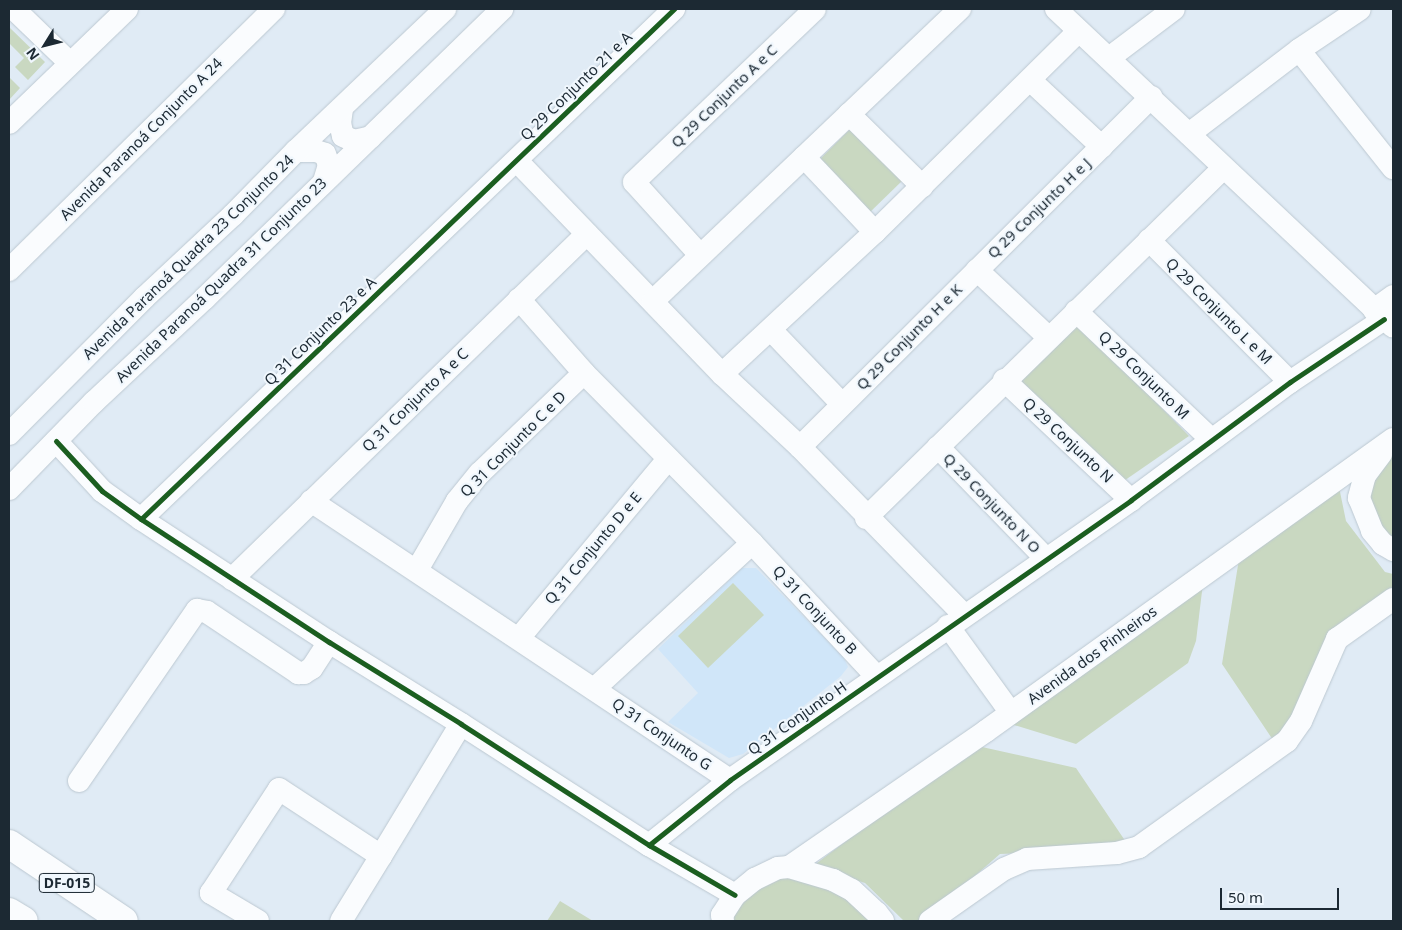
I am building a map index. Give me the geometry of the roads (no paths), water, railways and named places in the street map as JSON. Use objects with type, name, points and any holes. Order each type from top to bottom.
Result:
[{"type":"main road","name":"DF-015","points":[[9,844],[124,921]]},
{"type":"main road","points":[[9,912],[24,921]]},
{"type":"street","points":[[9,123],[127,9]]},
{"type":"street","name":"Avenida Paranoá Conjunto A 24","points":[[9,270],[274,9]]},
{"type":"street","name":"Avenida Paranoá Quadra 23 Conjunto 24","points":[[9,434],[144,298],[233,215],[296,151],[445,9]]},
{"type":"street","name":"Avenida Paranoá Quadra 31 Conjunto 23","points":[[9,489],[56,441],[502,9]]},
{"type":"street","name":"Q 29 Conjunto 21 e A","points":[[516,160],[674,9]]},
{"type":"street","name":"Q 29 Conjunto A e C","points":[[700,255],[634,182],[815,9]]},
{"type":"street","points":[[1056,9],[1384,318]]},
{"type":"street","points":[[1109,58],[1174,9]]},
{"type":"street","points":[[1189,134],[1299,50],[1360,9]]},
{"type":"street","points":[[653,301],[956,10]]},
{"type":"street","points":[[22,11],[70,62]]},
{"type":"street","points":[[722,374],[875,232],[1079,30]]},
{"type":"street","points":[[1299,50],[1393,168]]},
{"type":"street","points":[[1030,80],[1102,147]]},
{"type":"street","name":"Q 29 Conjunto H e J","points":[[977,270],[1151,97]]},
{"type":"street","points":[[342,109],[340,123],[343,136],[354,141],[371,137]]},
{"type":"street","points":[[848,114],[922,186]]},
{"type":"street","points":[[296,151],[316,151],[325,154],[329,165],[324,181]]},
{"type":"street","points":[[804,157],[875,232]]},
{"type":"street","points":[[516,160],[722,374],[800,447],[866,518],[956,620],[1011,713]]},
{"type":"street","name":"Q 31 Conjunto 23 e A","points":[[141,519],[516,160]]},
{"type":"street","points":[[866,518],[1004,380],[1223,168]]},
{"type":"street","name":"Q 31 Conjunto A e C","points":[[232,579],[587,234]]},
{"type":"street","name":"Q 29 Conjunto L e M","points":[[1149,240],[1290,382]]},
{"type":"street","points":[[977,270],[1048,337]]},
{"type":"street","name":"Q 29 Conjunto H e K","points":[[800,447],[977,270]]},
{"type":"street","name":"Q 31 Conjunto H","points":[[649,845],[730,780],[956,620],[1131,500],[1290,382],[1384,318],[1393,296]]},
{"type":"street","name":"Q 31 Conjunto B","points":[[519,299],[584,373],[752,543],[877,677]]},
{"type":"street","name":"Q 29 Conjunto M","points":[[1076,311],[1211,440]]},
{"type":"street","points":[[771,330],[842,404]]},
{"type":"street","name":"Q 31 Conjunto C e D","points":[[417,570],[458,501],[480,473],[584,373]]},
{"type":"street","name":"Q 29 Conjunto N","points":[[1004,380],[1131,500]]},
{"type":"street","points":[[56,441],[102,492],[141,519],[329,642],[649,845],[735,894]]},
{"type":"street","points":[[1392,441],[1365,475],[1359,498],[1372,532],[1383,544],[1393,550]]},
{"type":"street","name":"Avenida dos Pinheiros","points":[[789,867],[1011,713],[1392,441]]},
{"type":"street","name":"Q 29 Conjunto N O","points":[[938,447],[1046,559]]},
{"type":"street","name":"Q 31 Conjunto D e E","points":[[519,638],[668,459]]},
{"type":"street","name":"Q 31 Conjunto G","points":[[312,500],[730,780]]},
{"type":"street","points":[[594,689],[752,543]]},
{"type":"street","points":[[930,921],[1004,869],[1027,859],[1117,853],[1139,847],[1287,741],[1301,721],[1337,639],[1393,598]]},
{"type":"street","points":[[79,781],[194,612],[199,610],[207,612],[298,673],[304,673],[312,668],[329,642]]},
{"type":"street","points":[[341,921],[461,724]]},
{"type":"street","points":[[258,921],[211,892],[279,789],[381,856]]},
{"type":"street","points":[[719,919],[735,894],[755,879],[778,868],[789,867],[833,880],[852,890],[883,921]]}]
